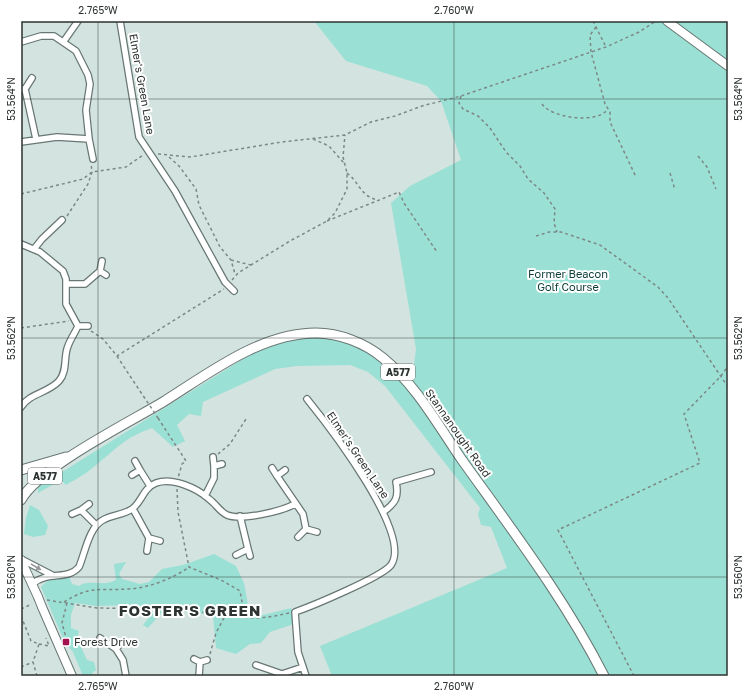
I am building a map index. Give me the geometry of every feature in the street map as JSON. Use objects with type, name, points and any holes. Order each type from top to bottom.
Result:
[{"type":"main road","name":"Stannanought Road","points":[[21,500],[30,487],[74,455],[211,372],[264,344],[282,338],[316,333],[349,339],[365,346],[381,356],[408,383],[579,629],[604,676]]},
{"type":"main road","name":"Stannanought Road","points":[[21,470],[74,455]]},
{"type":"street","points":[[64,41],[78,21]]},
{"type":"street","name":"Elmer's Green Lane","points":[[120,21],[139,137],[175,191],[229,286],[234,292]]},
{"type":"street","points":[[668,21],[728,66]]},
{"type":"street","points":[[21,42],[41,36],[54,36],[64,41],[76,51],[88,75],[90,84],[86,110],[93,159]]},
{"type":"street","points":[[32,78],[23,89],[36,139]]},
{"type":"street","points":[[21,142],[57,137],[89,139]]},
{"type":"street","points":[[34,249],[62,220]]},
{"type":"street","points":[[21,244],[34,249],[59,267],[65,275],[67,284],[66,304],[78,326]]},
{"type":"street","points":[[67,284],[85,284],[100,272],[102,261]]},
{"type":"street","points":[[100,272],[106,275]]},
{"type":"street","points":[[78,326],[88,326]]},
{"type":"street","points":[[27,412],[21,407],[31,397],[50,389],[60,380],[65,369],[68,346],[78,326]]},
{"type":"street","name":"Elmer's Green Lane","points":[[296,611],[311,606],[384,572],[390,566],[394,556],[393,540],[383,512],[374,493],[307,399]]},
{"type":"street","points":[[205,496],[214,478],[213,457]]},
{"type":"street","points":[[135,461],[150,486]]},
{"type":"street","points":[[214,466],[222,464]]},
{"type":"street","points":[[272,468],[303,514],[306,530]]},
{"type":"street","points":[[132,475],[140,470]]},
{"type":"street","points":[[277,476],[285,470]]},
{"type":"street","points":[[383,512],[396,501],[398,495],[396,482],[431,472]]},
{"type":"street","points":[[32,584],[43,577],[69,574],[80,567],[96,525],[102,520],[133,509],[150,486],[165,482],[177,484],[205,496],[223,512],[234,516],[278,511],[295,504]]},
{"type":"street","points":[[72,514],[89,504]]},
{"type":"street","points":[[133,509],[149,538],[147,551]]},
{"type":"street","points":[[81,510],[96,525]]},
{"type":"street","points":[[240,516],[250,556]]},
{"type":"street","points":[[298,536],[306,530],[317,532]]},
{"type":"street","points":[[149,538],[160,541]]},
{"type":"street","points":[[236,555],[248,549]]},
{"type":"street","points":[[21,559],[52,575]]},
{"type":"street","points":[[21,559],[32,584],[36,600],[45,604],[72,676]]},
{"type":"street","points":[[296,611],[298,652],[306,676]]},
{"type":"street","points":[[100,638],[116,649],[123,660],[126,676]]},
{"type":"street","points":[[116,649],[122,643]]},
{"type":"street","points":[[194,659],[200,662],[207,660]]},
{"type":"street","points":[[199,676],[200,662]]},
{"type":"street","points":[[256,665],[282,674],[303,667]]},
{"type":"path","points":[[593,21],[606,47]]},
{"type":"path","points":[[21,194],[83,179],[92,172],[126,167],[148,152],[169,157],[190,157],[311,138],[346,135],[371,122],[395,116],[422,106],[461,96],[606,47],[639,32],[656,21]]},
{"type":"path","points":[[596,27],[590,34],[591,52],[606,110],[610,116],[618,140],[636,177]]},
{"type":"path","points":[[461,96],[459,99],[460,105],[478,116],[490,128],[506,152],[520,166],[528,179],[544,193],[555,209],[555,225],[558,232]]},
{"type":"path","points":[[542,104],[552,113],[582,118],[595,117],[602,114],[606,110]]},
{"type":"path","points":[[327,221],[345,196],[347,188],[347,173],[343,150],[346,135]]},
{"type":"path","points":[[311,138],[329,146],[338,154],[345,165]]},
{"type":"path","points":[[698,156],[709,170],[716,189]]},
{"type":"path","points":[[169,157],[196,189],[199,205],[206,215],[215,238],[224,253],[231,260],[235,274]]},
{"type":"path","points":[[62,220],[72,209],[88,184],[92,172]]},
{"type":"path","points":[[347,173],[365,195],[379,200]]},
{"type":"path","points":[[670,174],[675,190]]},
{"type":"path","points":[[117,356],[229,286],[235,274],[290,241],[327,221],[399,192],[404,203],[437,252]]},
{"type":"path","points":[[536,236],[558,232],[600,245],[661,290],[728,387]]},
{"type":"path","points":[[231,260],[251,265]]},
{"type":"path","points":[[21,328],[75,320]]},
{"type":"path","points":[[88,326],[90,330],[103,339],[117,356],[186,461],[182,464],[177,484],[178,512],[189,567]]},
{"type":"path","points":[[634,676],[558,530],[700,463],[684,414],[722,377],[728,366]]},
{"type":"path","points":[[213,457],[230,444],[246,418]]},
{"type":"path","points":[[45,604],[64,602],[85,590],[144,587],[180,573],[189,567]]},
{"type":"path","points":[[189,567],[221,580],[240,591],[242,602],[238,616]]},
{"type":"path","points":[[21,609],[36,600]]},
{"type":"path","points":[[64,602],[97,608],[160,608],[226,614],[252,619],[262,619],[296,611]]},
{"type":"path","points":[[67,603],[62,623],[68,645]]},
{"type":"path","points":[[207,660],[213,650],[216,633],[226,614]]},
{"type":"path","points":[[21,616],[31,641],[49,646],[46,638]]},
{"type":"path","points":[[37,676],[33,662],[39,644]]},
{"type":"path","points":[[21,667],[33,662]]},
{"type":"green space","name":"Former Beacon Golf Course","points":[[314,21],[728,21],[728,676],[332,676],[320,646],[507,568],[491,527],[481,525],[478,514],[480,508],[385,386],[368,372],[350,365],[297,366],[275,369],[203,402],[201,416],[189,414],[177,425],[185,441],[173,447],[152,428],[127,440],[88,472],[66,485],[61,480],[38,493],[38,487],[251,354],[279,342],[302,337],[323,337],[343,340],[362,346],[397,374],[528,545],[412,380],[416,349],[391,203],[410,186],[461,160],[441,101],[427,86],[346,61]]},
{"type":"green space","points":[[30,505],[39,510],[48,526],[45,535],[33,537],[24,534],[26,518]]},
{"type":"green space","points":[[214,554],[236,566],[244,583],[250,616],[259,616],[291,608],[294,617],[291,625],[270,632],[261,643],[250,644],[236,654],[216,648],[213,615],[164,610],[148,628],[143,625],[154,611],[133,605],[96,606],[75,603],[71,615],[71,628],[79,631],[77,638],[87,660],[94,662],[96,670],[92,673],[93,676],[83,676],[73,652],[65,643],[41,587],[47,581],[69,576],[72,584],[79,586],[87,583],[107,583],[116,580],[114,564],[126,562],[119,574],[122,579],[140,584],[149,582],[162,569],[183,565]]},
{"type":"place","name":"Forest Drive","points":[[66,642]]},
{"type":"district","name":"FOSTER'S GREEN","points":[[190,611]]}]
